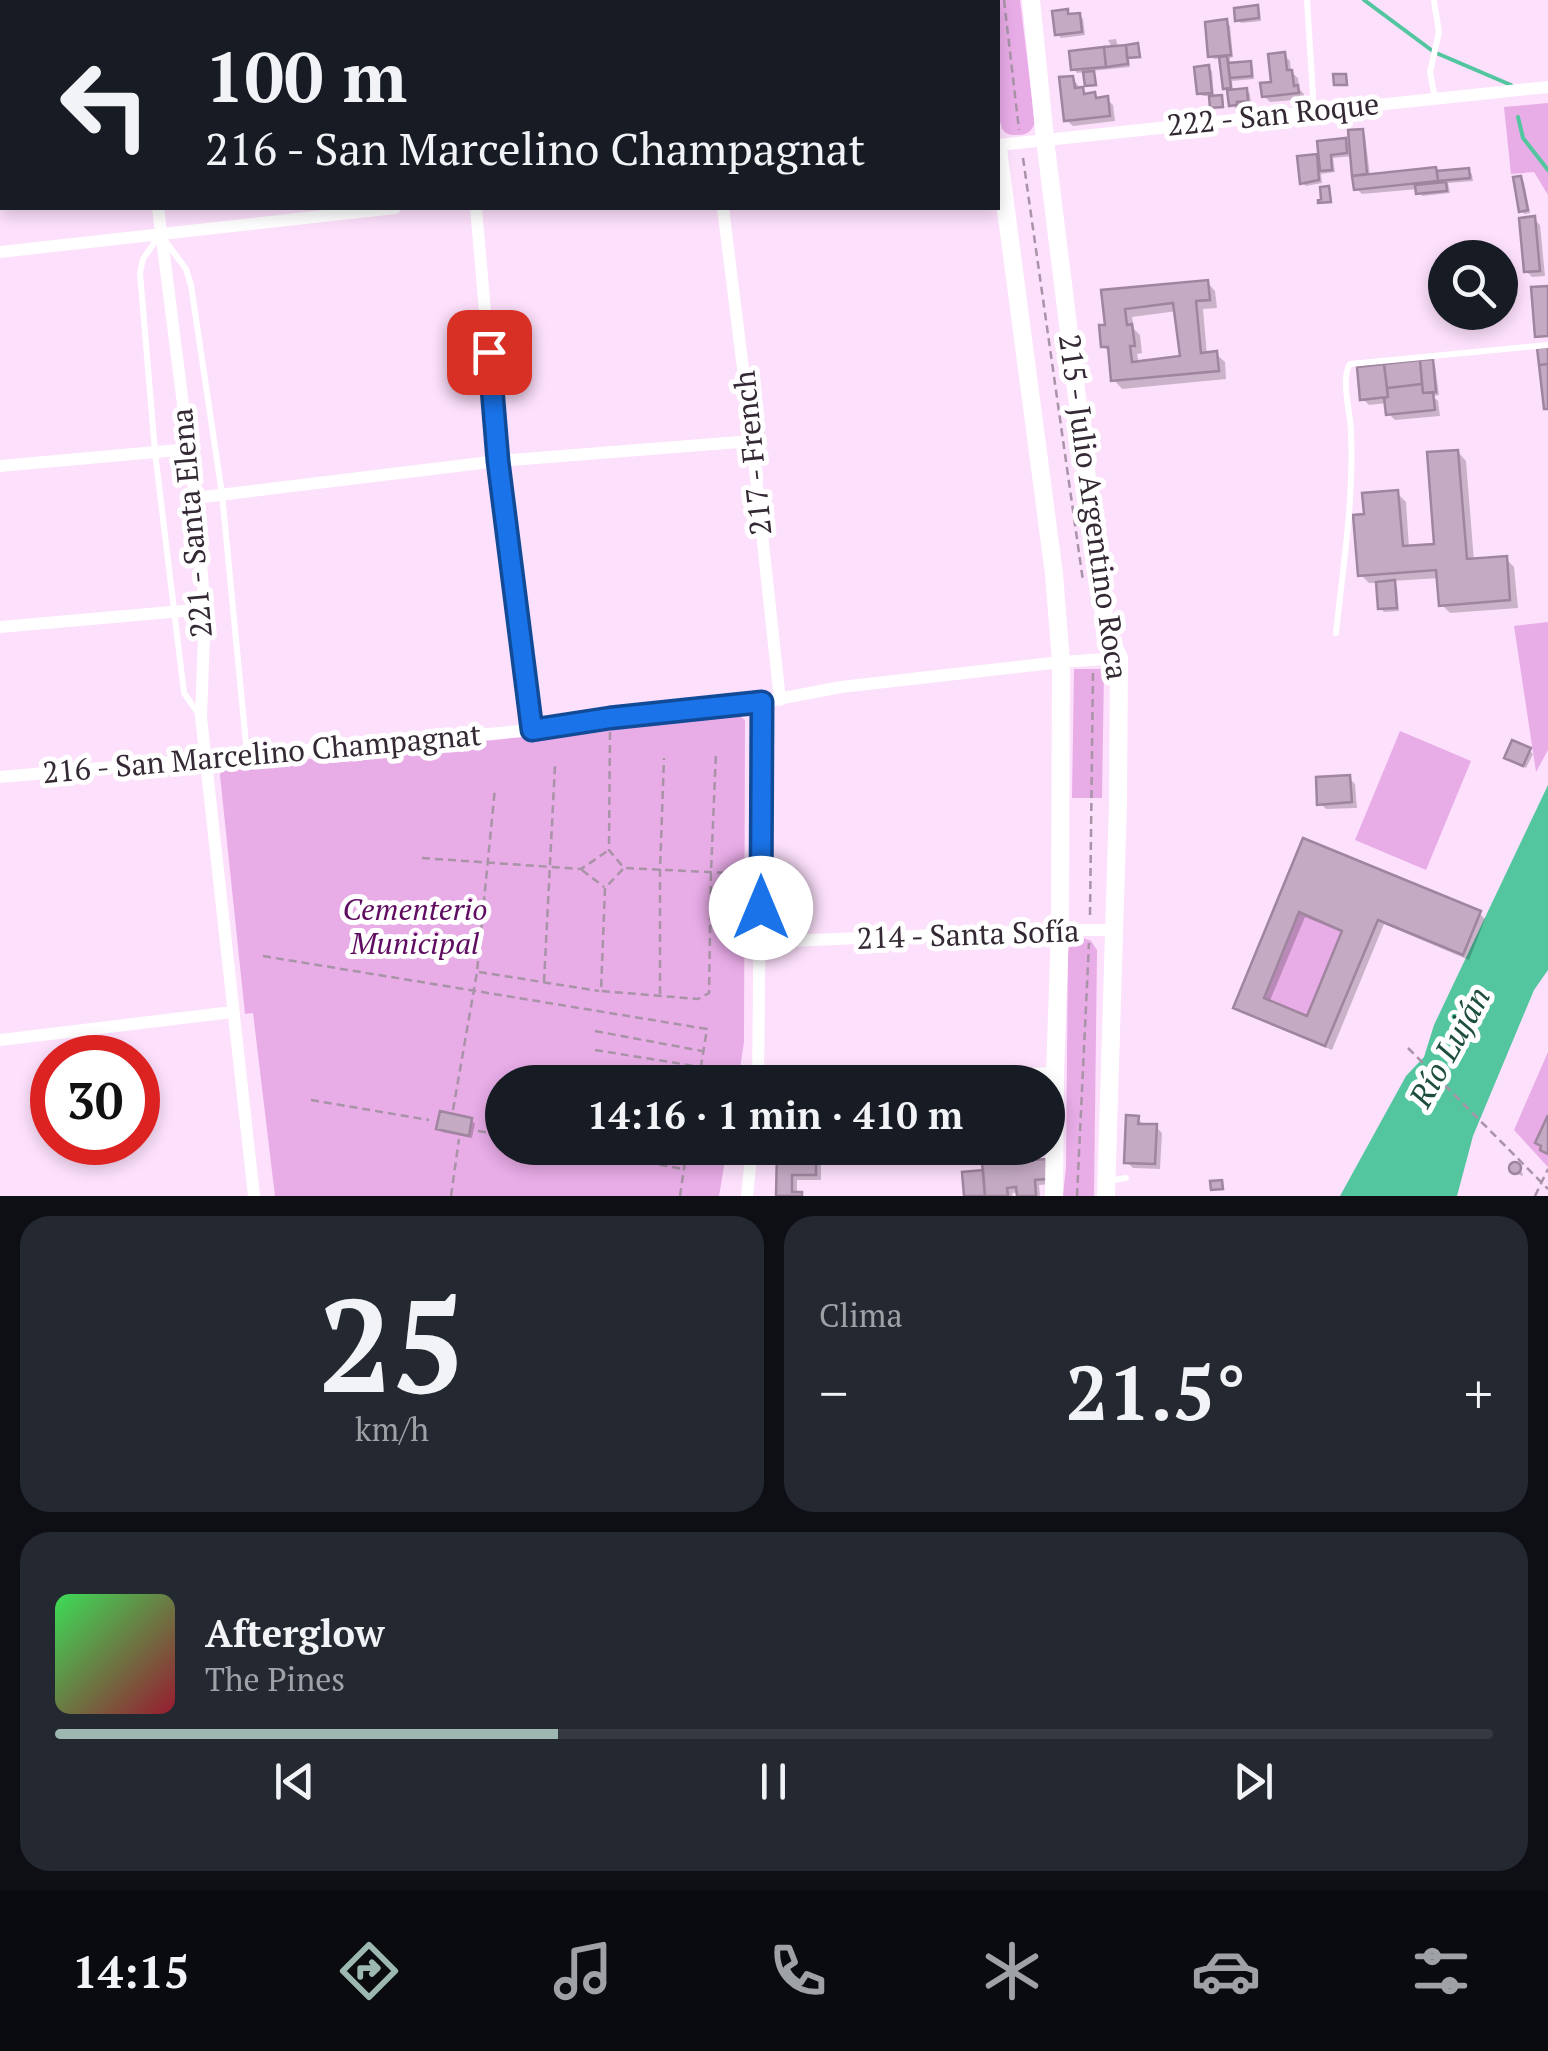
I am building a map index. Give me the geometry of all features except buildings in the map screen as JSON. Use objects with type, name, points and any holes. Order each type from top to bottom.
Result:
[{"type":"street","name":"215 - Julio Argentino Roca","points":[[1031,0],[1106,631],[1127,656],[1114,930],[1113,1185]]},
{"type":"street","name":"222 - San Roque","points":[[1000,147],[1548,87]]},
{"type":"street","name":"215 - Julio Argentino Roca","points":[[1000,162],[1054,574],[1061,662],[1055,1065]]},
{"type":"street","name":"221 - Santa Elena","points":[[158,210],[195,498],[204,608],[200,717],[254,1196]]},
{"type":"street","points":[[0,252],[377,210]]},
{"type":"street","points":[[476,210],[498,461],[532,730]]},
{"type":"street","name":"217 - French","points":[[724,210],[780,700]]},
{"type":"street","points":[[195,498],[498,461],[752,441]]},
{"type":"street","points":[[0,466],[189,449]]},
{"type":"street","points":[[0,627],[204,608]]},
{"type":"street","name":"216 - San Marcelino Champagnat","points":[[0,776],[532,730],[780,700],[841,688],[1127,656]]},
{"type":"street","points":[[758,1065],[762,702]]},
{"type":"street","name":"214 - Santa Sofía","points":[[761,942],[1114,930]]},
{"type":"street","points":[[0,1040],[232,1012]]},
{"type":"street","points":[[746,1196],[750,1165]]},
{"type":"street","name":"215 - Julio Argentino Roca","points":[[1054,1165],[1054,1196]]},
{"type":"lane","points":[[1307,0],[1314,111]]},
{"type":"lane","points":[[1434,2],[1439,32],[1430,72],[1435,98]]},
{"type":"lane","points":[[200,717],[184,693],[173,612],[140,273],[143,259],[161,234],[186,269],[191,285],[222,494],[247,755]]},
{"type":"lane","points":[[1336,633],[1352,495],[1346,381],[1350,364],[1548,345]]},
{"type":"path","points":[[610,718],[609,850],[624,868],[762,875]]},
{"type":"path","points":[[476,972],[600,991],[698,999],[708,993],[716,752]]},
{"type":"path","points":[[660,995],[664,758]]},
{"type":"path","points":[[544,982],[555,765]]},
{"type":"path","points":[[453,1110],[476,972],[495,788]]},
{"type":"path","points":[[581,869],[609,850]]},
{"type":"path","points":[[422,858],[581,869],[605,888]]},
{"type":"path","points":[[600,991],[605,888],[624,868]]},
{"type":"path","points":[[263,956],[707,1029],[701,1065]]},
{"type":"path","points":[[595,1031],[703,1052]]},
{"type":"path","points":[[1408,1048],[1548,1189]]},
{"type":"path","points":[[595,1050],[688,1065]]},
{"type":"path","points":[[311,1100],[430,1120]]},
{"type":"path","points":[[478,1131],[485,1132]]},
{"type":"path","points":[[451,1196],[460,1139]]},
{"type":"path","points":[[661,1165],[683,1169]]},
{"type":"path","points":[[680,1196],[684,1165]]},
{"type":"path","points":[[1534,1196],[1548,1168]]},
{"type":"green space","points":[[1000,0],[1020,0],[1035,123],[1023,134],[1003,130]]},
{"type":"green space","points":[[1548,103],[1548,195],[1534,172],[1511,174],[1504,107]]},
{"type":"green space","points":[[1548,622],[1548,750],[1536,772],[1514,626]]},
{"type":"green space","points":[[1074,669],[1104,669],[1102,798],[1072,798]]},
{"type":"green space","name":"Cementerio Municipal","points":[[738,715],[745,720],[744,1042],[741,1065],[485,1065],[485,1165],[724,1165],[719,1196],[275,1196],[253,1013],[245,1014],[222,768]]},
{"type":"green space","points":[[1400,731],[1471,761],[1426,870],[1355,840]]},
{"type":"green space","points":[[1299,912],[1342,931],[1307,1016],[1264,998]]},
{"type":"green space","points":[[1083,938],[1097,950],[1094,1196],[1063,1196],[1068,949],[1073,941]]},
{"type":"green space","points":[[1548,1052],[1548,1167],[1514,1130]]},
{"type":"water","name":"Río Luján","points":[[1548,785],[1548,970],[1534,990],[1473,1136],[1457,1196],[1340,1196],[1406,1076],[1424,1057],[1434,1025]]},
{"type":"waterway","points":[[1364,0],[1434,52],[1511,85]]},
{"type":"waterway","points":[[1518,117],[1523,138],[1548,170]]},
{"type":"route","points":[[489,352],[498,461],[532,730],[762,702],[761,908]]}]
